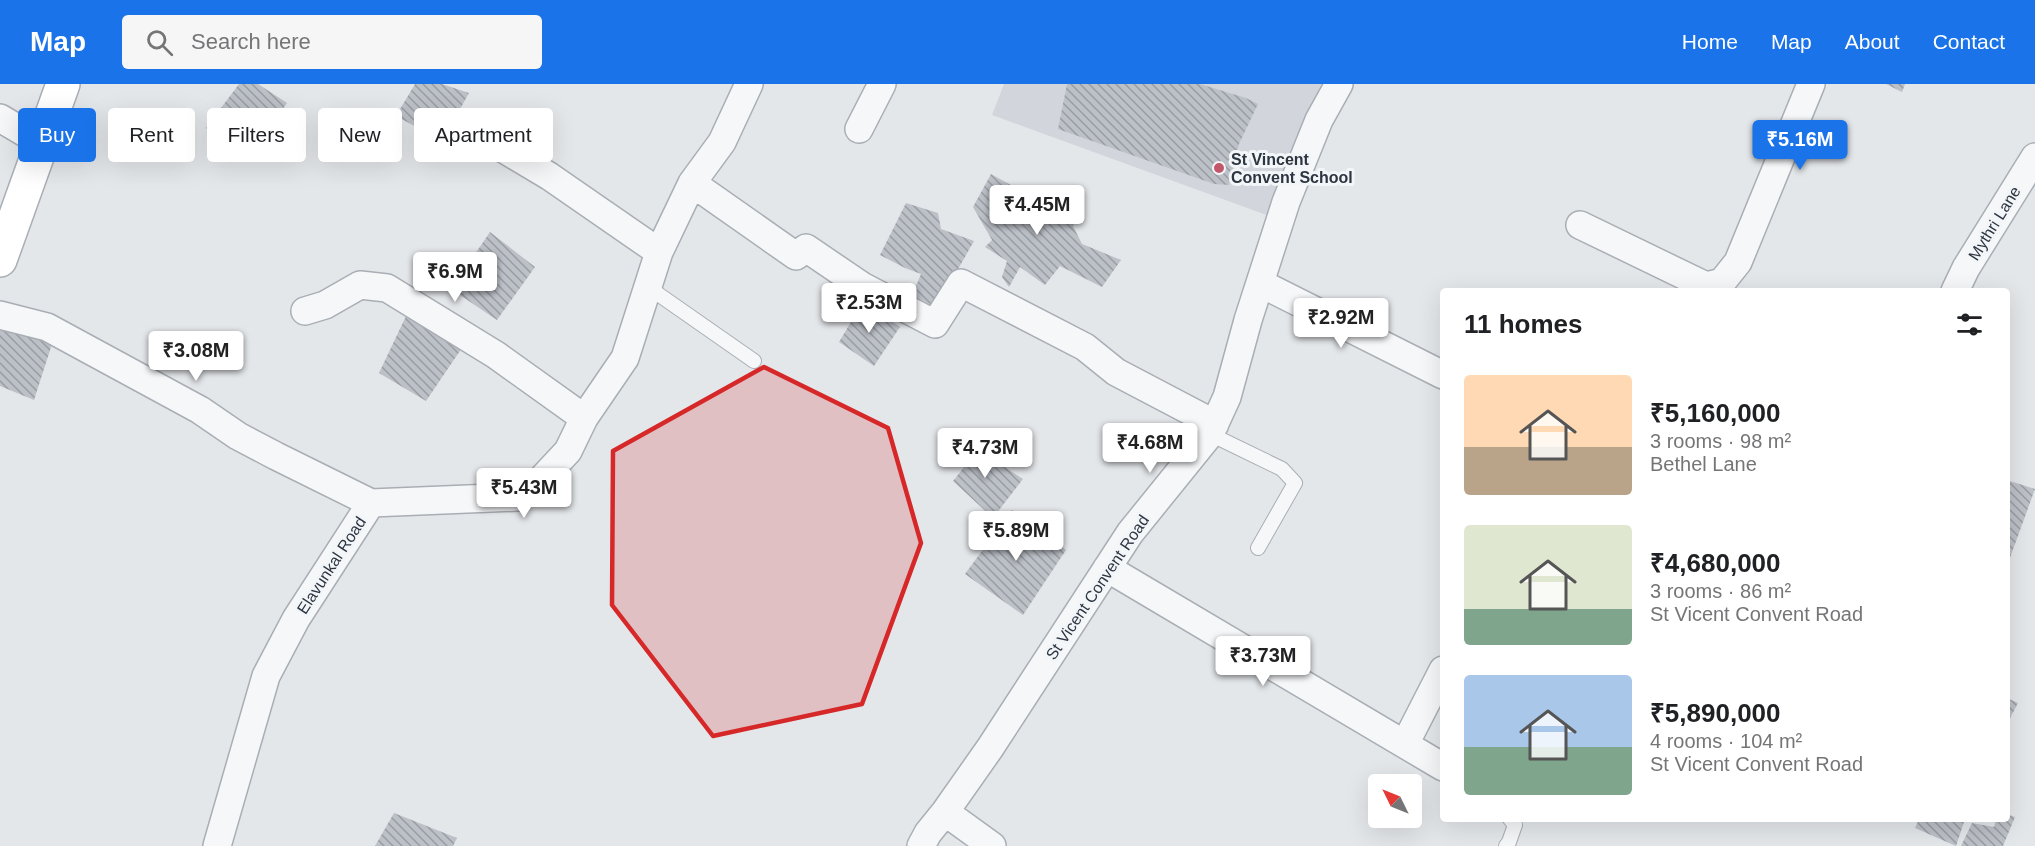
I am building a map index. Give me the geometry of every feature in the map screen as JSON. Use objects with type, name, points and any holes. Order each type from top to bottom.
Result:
[{"type":"street","points":[[54,108],[63,84]]},
{"type":"street","name":"Elavunkal Road","points":[[217,846],[266,676],[296,619],[371,502],[518,497],[540,481],[568,451],[584,418],[625,358],[659,252],[692,183],[722,142],[749,84]]},
{"type":"street","points":[[859,129],[882,84]]},
{"type":"street","name":"St Vicent Convent Road","points":[[921,846],[990,748],[1130,533],[1212,429],[1227,397],[1290,191],[1319,120],[1339,84]]},
{"type":"street","points":[[1580,225],[1707,286],[1722,282],[1738,262],[1811,84]]},
{"type":"street","points":[[0,118],[18,129]]},
{"type":"street","name":"Mythri Lane","points":[[1956,288],[1966,268],[2035,157]]},
{"type":"street","points":[[0,260],[35,162]]},
{"type":"street","points":[[526,162],[659,252]]},
{"type":"street","points":[[692,183],[796,256],[806,248],[862,286],[935,324],[961,283],[1085,347],[1116,372],[1212,429]]},
{"type":"street","points":[[1260,283],[1440,373]]},
{"type":"street","points":[[305,311],[325,305],[360,285],[387,288],[496,355],[584,418]]},
{"type":"street","points":[[0,315],[47,327],[200,410],[238,436],[371,502]]},
{"type":"street","points":[[1107,568],[1440,765]]},
{"type":"street","points":[[1405,744],[1440,676]]},
{"type":"street","points":[[945,812],[992,846]]},
{"type":"lane","points":[[648,287],[754,361]]},
{"type":"lane","points":[[1212,429],[1282,469],[1295,483],[1258,548]]},
{"type":"lane","points":[[1506,846],[1515,825],[1512,822]]},
{"type":"highlighted area","points":[[764,367],[888,428],[921,543],[862,704],[713,736],[612,605],[613,451]]},
{"type":"shaded area","name":"St Vincent Convent School","points":[[1004,84],[1337,84],[1280,220],[992,115]]},
{"type":"building","points":[[239,84],[258,84],[287,103],[284,108],[221,108]]},
{"type":"building","points":[[415,84],[442,84],[469,93],[461,108],[414,108],[414,126],[402,119],[401,108]]},
{"type":"building","points":[[1067,84],[1200,84],[1258,104],[1239,144],[1229,185],[1214,184],[1058,129]]},
{"type":"building","points":[[1886,84],[1905,84],[1902,92]]},
{"type":"building","points":[[991,174],[1047,205],[1069,204],[1080,209],[1073,226],[1082,244],[1121,260],[1102,287],[1060,266],[1045,285],[1020,267],[1009,287],[1002,277],[1007,261],[985,247],[992,240],[973,207]]},
{"type":"building","points":[[906,203],[938,213],[941,229],[974,241],[936,308],[912,295],[921,274],[880,255]]},
{"type":"building","points":[[490,232],[535,267],[497,320],[451,289]]},
{"type":"building","points":[[863,302],[900,327],[874,366],[839,342]]},
{"type":"building","points":[[407,314],[466,342],[426,401],[379,373]]},
{"type":"building","points":[[0,327],[53,341],[34,400],[0,386]]},
{"type":"building","points":[[960,438],[1023,479],[993,518],[953,481],[969,461],[951,447]]},
{"type":"building","points":[[2010,481],[2035,489],[2010,558]]},
{"type":"building","points":[[1012,510],[1066,550],[1023,615],[965,574]]},
{"type":"building","points":[[2010,699],[2018,703],[2010,718]]},
{"type":"building","points":[[394,813],[457,838],[453,846],[375,846]]},
{"type":"building","points":[[2010,815],[2015,817],[2003,846],[1961,846],[1972,823],[1994,827],[1995,822],[2010,822]]},
{"type":"building","points":[[1918,822],[1964,822],[1956,846],[1915,828]]},
{"type":"place","name":"St Vincent Convent School","points":[[1219,168]]}]
